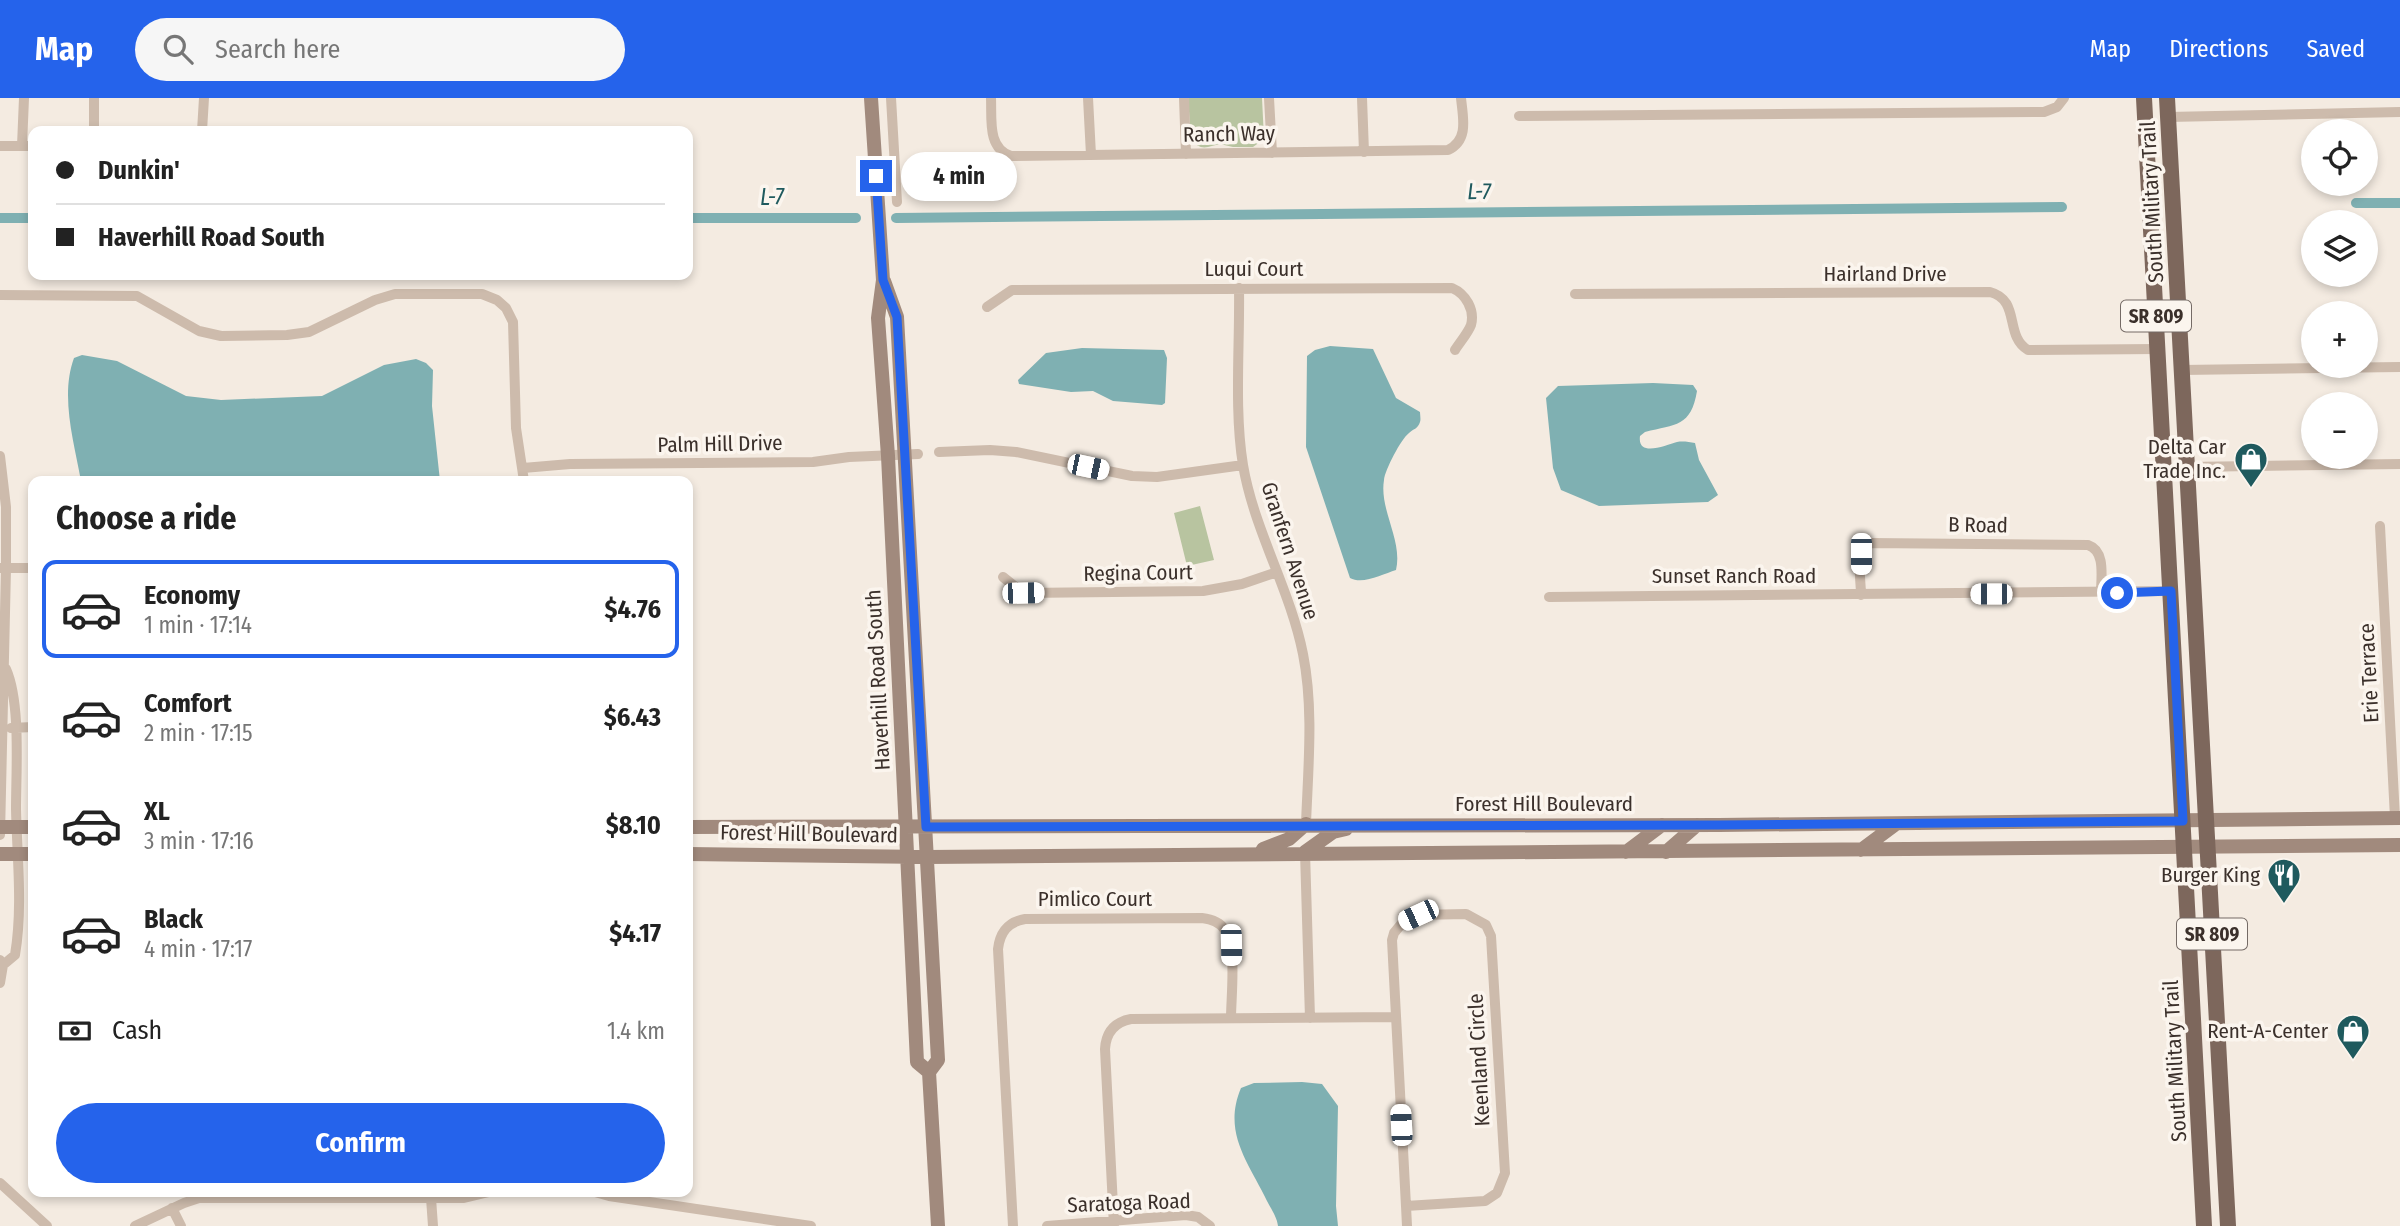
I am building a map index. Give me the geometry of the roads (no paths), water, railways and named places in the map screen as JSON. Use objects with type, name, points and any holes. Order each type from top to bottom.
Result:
[{"type":"main road","name":"Haverhill Road South","points":[[871,98],[883,280],[878,318],[888,456],[917,1062],[929,1073]]},
{"type":"main road","name":"South Military Trail","points":[[2167,98],[2228,1226]]},
{"type":"main road","name":"South Military Trail","points":[[2145,106],[2204,1226]]},
{"type":"main road","points":[[2145,106],[2155,124],[2160,214],[2165,223],[2174,229]]},
{"type":"main road","name":"Haverhill Road South","points":[[883,280],[897,317],[911,454],[938,1060],[929,1073],[938,1226]]},
{"type":"main road","points":[[2157,349],[2165,354],[2170,367],[2174,418],[2186,459]]},
{"type":"main road","name":"Forest Hill Boulevard","points":[[693,827],[1896,824],[2398,818]]},
{"type":"main road","points":[[1245,853],[1272,847],[1289,839],[1306,824]]},
{"type":"main road","points":[[1861,850],[1896,824]]},
{"type":"main road","points":[[1305,852],[1334,832],[1364,825]]},
{"type":"main road","points":[[1626,852],[1662,825]]},
{"type":"main road","points":[[1666,852],[1697,825]]},
{"type":"main road","points":[[0,827],[28,827]]},
{"type":"main road","name":"Forest Hill Boulevard","points":[[693,854],[928,857],[2400,845]]},
{"type":"main road","points":[[0,854],[26,854]]},
{"type":"main road","points":[[2200,1133],[2211,1159],[2214,1226]]},
{"type":"street","points":[[22,146],[23,98]]},
{"type":"street","points":[[94,98],[94,126]]},
{"type":"street","points":[[202,126],[204,98]]},
{"type":"street","points":[[891,98],[897,202]]},
{"type":"street","name":"Ranch Way","points":[[991,98],[993,136],[998,149],[1011,156],[1448,150],[1459,142],[1463,128],[1461,98]]},
{"type":"street","points":[[1088,98],[1091,155]]},
{"type":"street","points":[[1184,98],[1186,154]]},
{"type":"street","points":[[1269,98],[1272,153]]},
{"type":"street","points":[[1362,98],[1364,152]]},
{"type":"street","points":[[1519,116],[2044,112],[2057,107],[2063,98]]},
{"type":"street","points":[[2168,117],[2400,112]]},
{"type":"street","points":[[0,146],[28,146]]},
{"type":"street","name":"Granfern Avenue","points":[[1239,288],[1240,429],[1244,465],[1250,494],[1297,629],[1307,680],[1306,824]]},
{"type":"street","name":"Luqui Court","points":[[987,307],[1012,290],[1452,288],[1469,302],[1471,317],[1471,324],[1455,350]]},
{"type":"street","name":"Hairland Drive","points":[[1575,294],[1990,292],[1997,294],[2008,304],[2017,341],[2028,350],[2157,349]]},
{"type":"street","points":[[0,295],[137,296],[199,331],[221,336],[309,332],[385,296],[482,294],[497,300],[506,308],[513,322],[516,428],[524,476]]},
{"type":"street","points":[[2182,370],[2400,367]]},
{"type":"street","points":[[939,452],[1016,452],[1132,476],[1157,477],[1244,465]]},
{"type":"street","name":"Palm Hill Drive","points":[[523,468],[569,464],[813,462],[911,454]]},
{"type":"street","points":[[0,456],[6,498],[0,835]]},
{"type":"street","points":[[2186,459],[2400,464]]},
{"type":"street","name":"Erie Terrace","points":[[2380,526],[2398,818]]},
{"type":"street","name":"B Road","points":[[1861,595],[1861,554],[1863,547],[1869,543],[2088,545],[2095,547],[2100,553],[2101,593]]},
{"type":"street","points":[[3,568],[28,568]]},
{"type":"street","name":"Regina Court","points":[[1003,577],[1023,593],[1202,592],[1235,586],[1277,572]]},
{"type":"street","name":"Sunset Ranch Road","points":[[1549,597],[2171,591]]},
{"type":"street","points":[[0,983],[2,963],[15,955],[26,854],[17,827],[15,728],[11,680],[4,664]]},
{"type":"street","points":[[1,729],[28,727]]},
{"type":"street","points":[[1305,852],[1310,1018]]},
{"type":"street","name":"Keenland Circle","points":[[1395,1017],[1392,940],[1398,927],[1418,915],[1466,914],[1486,925],[1491,936],[1505,1173],[1497,1193],[1485,1201],[1406,1206]]},
{"type":"street","name":"Pimlico Court","points":[[1013,1226],[999,949],[1001,935],[1011,924],[1025,919],[1202,918],[1216,921],[1230,938],[1231,1018]]},
{"type":"street","points":[[1114,1223],[1104,1049],[1108,1034],[1117,1024],[1131,1019],[1395,1017],[1407,1226]]},
{"type":"street","points":[[0,1183],[47,1226]]},
{"type":"street","points":[[135,1226],[199,1198],[468,1197]]},
{"type":"street","points":[[615,1197],[765,1222],[810,1226]]},
{"type":"street","points":[[431,1198],[433,1226]]},
{"type":"street","points":[[172,1208],[181,1226]]},
{"type":"street","name":"Saratoga Road","points":[[1047,1226],[1114,1223],[1186,1215],[1198,1217],[1210,1226]]},
{"type":"water","points":[[1330,346],[1373,349],[1396,398],[1420,412],[1417,428],[1402,441],[1384,480],[1383,491],[1396,547],[1396,570],[1367,580],[1350,578],[1306,447],[1307,356],[1315,350]]},
{"type":"water","points":[[1082,348],[1164,350],[1167,358],[1165,403],[1162,405],[1113,401],[1093,391],[1071,392],[1019,384],[1018,380],[1046,353]]},
{"type":"water","points":[[82,355],[117,361],[186,396],[221,400],[322,396],[384,365],[416,359],[433,370],[432,406],[439,476],[80,476],[68,403],[74,358]]},
{"type":"water","points":[[1653,383],[1693,385],[1697,391],[1686,418],[1673,425],[1645,432],[1640,436],[1640,443],[1643,447],[1653,448],[1679,442],[1695,443],[1699,460],[1718,495],[1708,502],[1599,506],[1561,490],[1553,468],[1546,398],[1558,386]]},
{"type":"water","points":[[1254,1083],[1322,1084],[1338,1106],[1338,1226],[1278,1226],[1236,1134],[1236,1104],[1241,1088]]},
{"type":"waterway","name":"L-7","points":[[2356,203],[2400,203]]},
{"type":"waterway","name":"L-7","points":[[896,218],[2062,207]]},
{"type":"waterway","name":"L-7","points":[[0,218],[28,218]]},
{"type":"waterway","name":"L-7","points":[[693,218],[856,218]]},
{"type":"place","name":"Delta Car Trade Inc.","points":[[2251,489]]},
{"type":"place","name":"Burger King","points":[[2284,905]]},
{"type":"place","name":"Rent-A-Center","points":[[2353,1061]]}]
